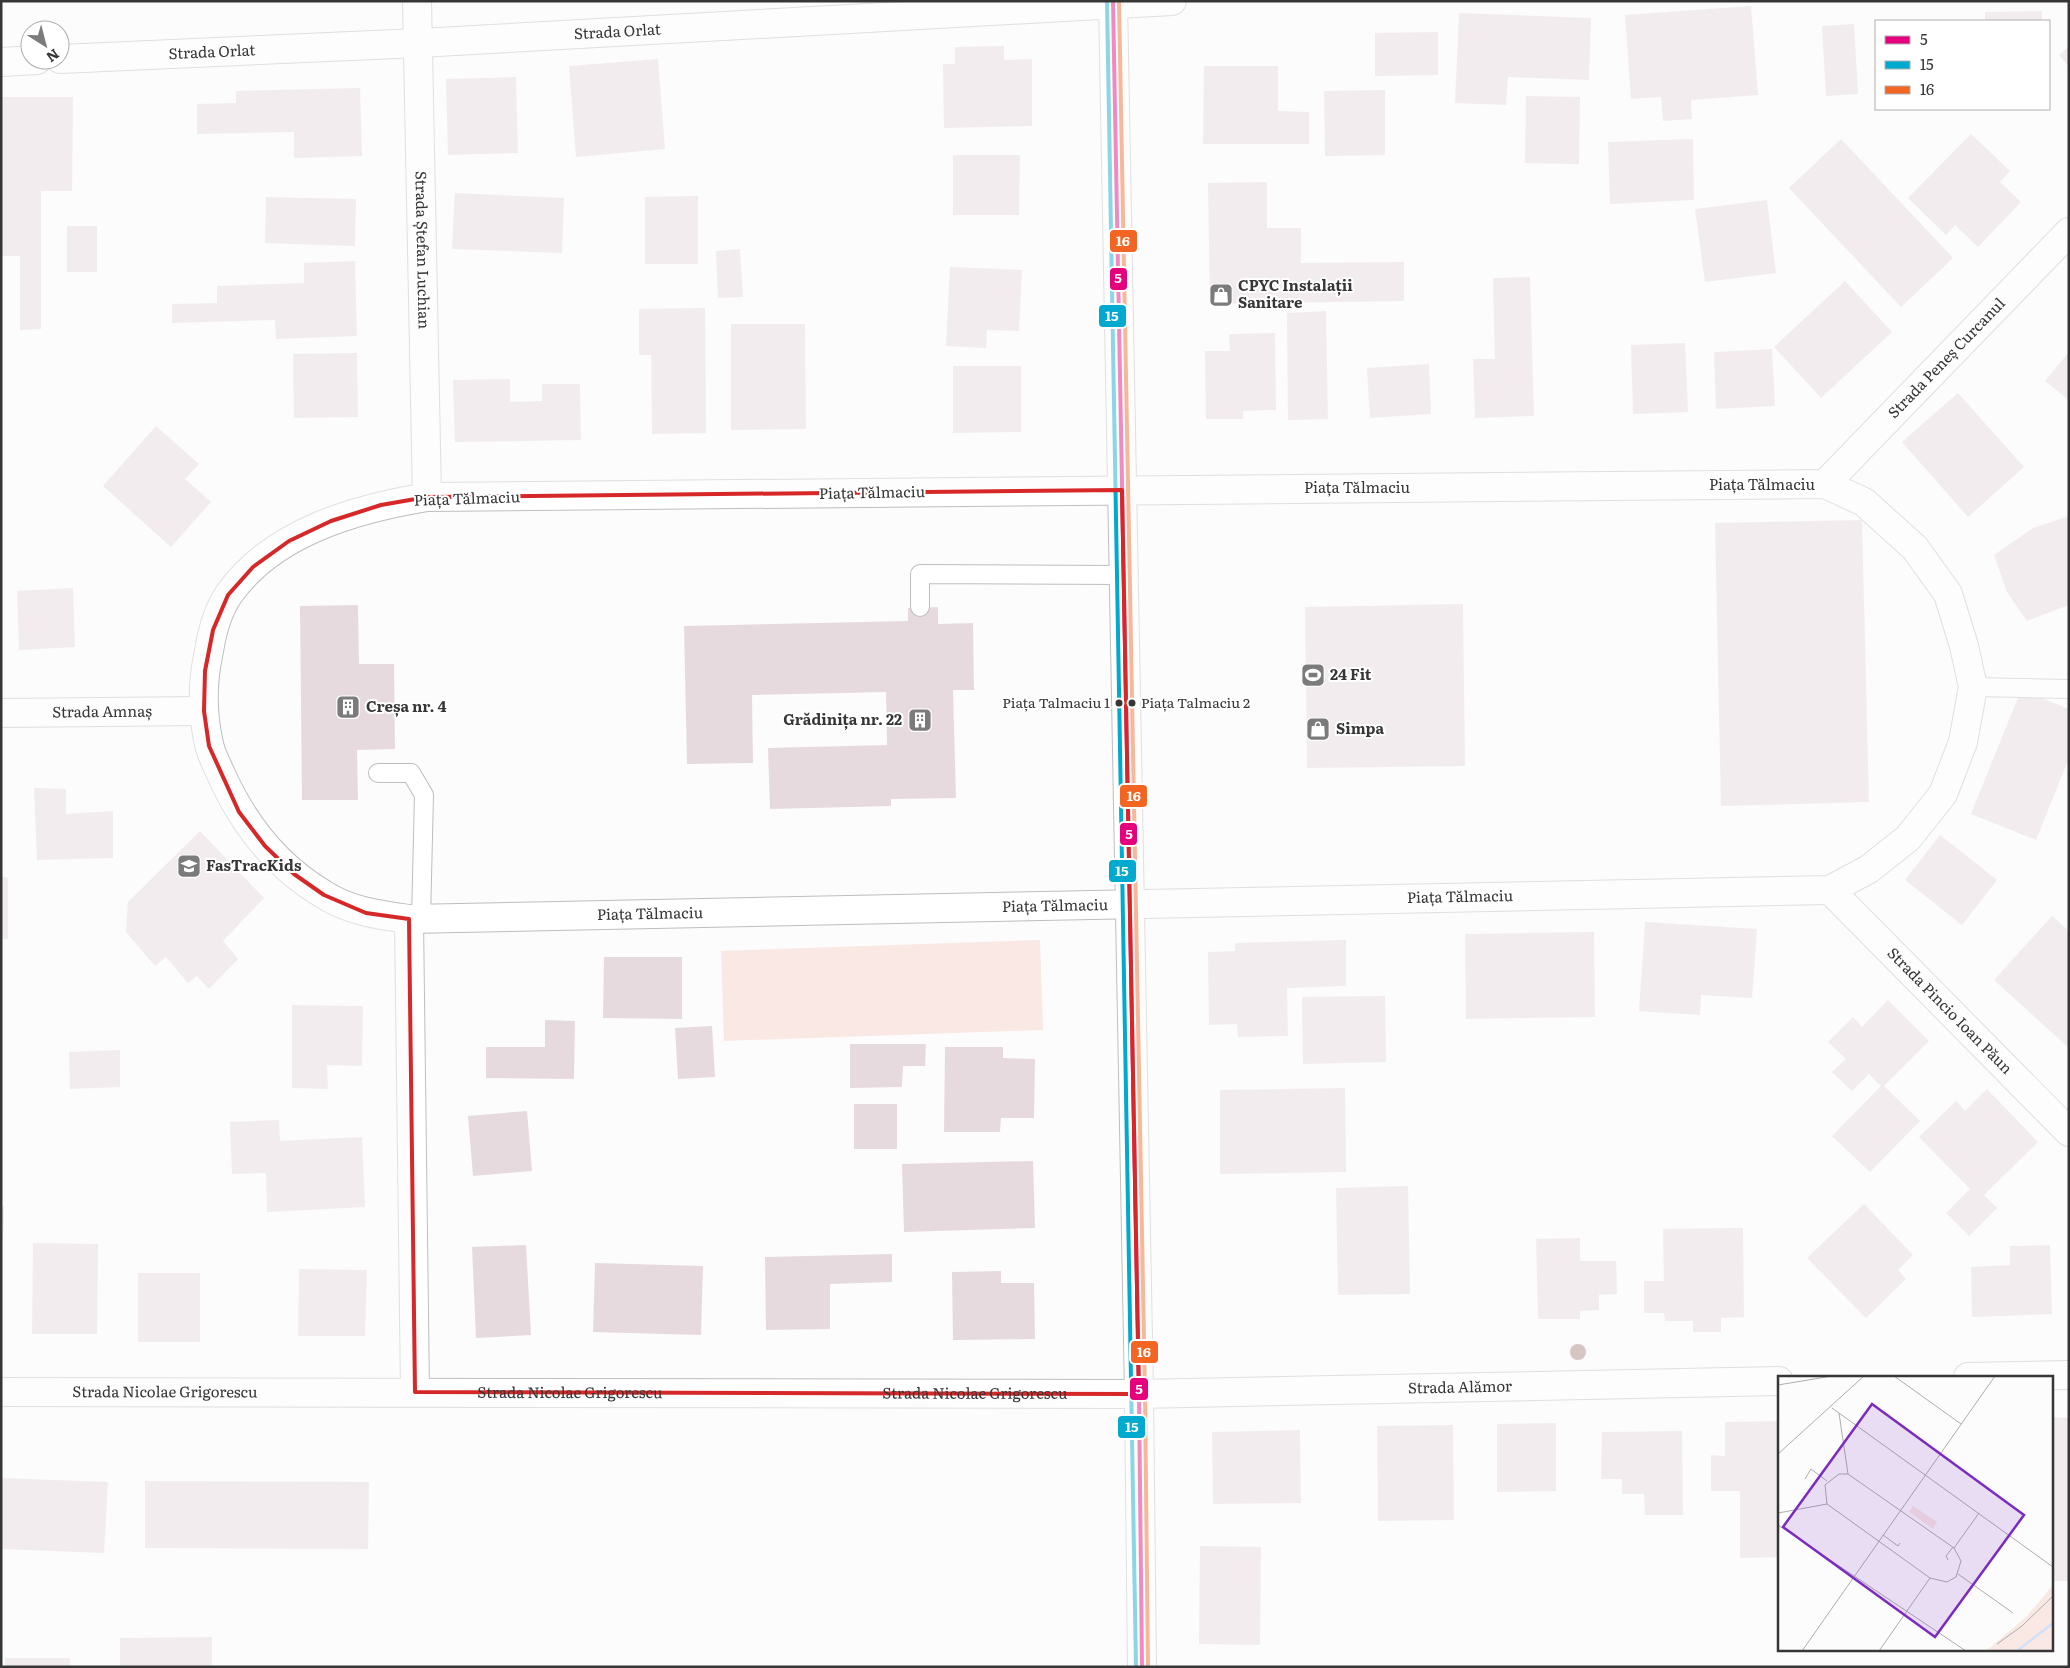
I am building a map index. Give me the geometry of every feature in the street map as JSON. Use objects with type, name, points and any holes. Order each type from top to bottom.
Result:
[{"type":"street","name":"Strada Ștefan Luchian","points":[[417,1],[427,497]]},
{"type":"street","name":"Strada Orlat","points":[[70,59],[418,43],[1113,2],[1172,1]]},
{"type":"street","points":[[1113,2],[1140,1394],[1142,1667]]},
{"type":"street","points":[[1,62],[20,61]]},
{"type":"street","name":"Strada Peneș Curcanul","points":[[1824,484],[2069,232]]},
{"type":"street","name":"Piața Tălmaciu","points":[[1824,484],[1864,502],[1915,548],[1948,594],[1964,646],[1973,687],[1963,742],[1943,794],[1908,838],[1869,869],[1830,890],[415,919],[366,913],[324,895],[294,874],[265,846],[239,812],[209,746],[204,711],[205,670],[213,630],[228,595],[253,567],[289,541],[331,521],[381,505],[427,497],[1824,484]]},
{"type":"street","name":"Strada Amnaș","points":[[1,713],[204,711]]},
{"type":"street","name":"Strada Pincio Ioan Păun","points":[[1830,890],[2069,1132]]},
{"type":"street","points":[[415,919],[415,1392]]},
{"type":"street","points":[[2018,1376],[2069,1375]]},
{"type":"street","name":"Strada Alămor","points":[[1140,1394],[1778,1381]]},
{"type":"street","name":"Strada Nicolae Grigorescu","points":[[1,1392],[1140,1394]]},
{"type":"lane","points":[[920,607],[920,574],[1124,575]]},
{"type":"lane","points":[[1973,687],[2069,689]]},
{"type":"lane","points":[[378,774],[412,773],[424,795],[415,919]]},
{"type":"highlighted area","points":[[1122,490],[1139,1394],[415,1392],[409,919],[366,913],[324,895],[294,874],[265,846],[239,812],[223,779],[209,746],[204,711],[205,671],[213,630],[228,595],[253,567],[289,541],[331,521],[381,505],[427,497]]},
{"type":"shaded area","points":[[1040,940],[1043,1030],[724,1041],[721,951]]},
{"type":"building","points":[[1751,6],[1758,95],[1691,100],[1692,119],[1663,121],[1661,97],[1631,99],[1625,15]]},
{"type":"building","points":[[2042,11],[2042,20],[1985,20],[1985,12]]},
{"type":"building","points":[[1459,13],[1591,18],[1589,80],[1508,77],[1506,105],[1455,103]]},
{"type":"building","points":[[1854,24],[1858,94],[1826,96],[1822,26]]},
{"type":"building","points":[[1438,32],[1438,75],[1375,76],[1375,33]]},
{"type":"building","points":[[1004,46],[1004,60],[1032,59],[1032,126],[944,128],[943,64],[955,64],[955,47]]},
{"type":"building","points":[[2069,46],[2069,67],[2059,55]]},
{"type":"building","points":[[658,59],[665,149],[576,157],[569,66]]},
{"type":"building","points":[[1204,66],[1278,66],[1278,111],[1309,112],[1309,144],[1203,144]]},
{"type":"building","points":[[516,77],[518,153],[448,155],[446,79]]},
{"type":"building","points":[[360,88],[362,156],[294,158],[294,132],[197,134],[197,104],[236,103],[236,91]]},
{"type":"building","points":[[1385,90],[1385,155],[1325,156],[1324,91]]},
{"type":"building","points":[[1526,96],[1580,97],[1579,164],[1525,163]]},
{"type":"building","points":[[2,97],[73,97],[72,191],[41,191],[41,329],[20,330],[20,256],[1,256]]},
{"type":"building","points":[[1971,134],[2010,171],[2000,182],[2021,202],[1978,247],[1955,225],[1946,235],[1908,198]]},
{"type":"building","points":[[1693,139],[1694,200],[1610,204],[1608,142]]},
{"type":"building","points":[[1841,139],[1953,258],[1901,307],[1789,188]]},
{"type":"building","points":[[953,155],[1020,155],[1019,215],[953,215]]},
{"type":"building","points":[[1267,182],[1267,228],[1301,228],[1301,263],[1404,262],[1404,301],[1210,304],[1208,183]]},
{"type":"building","points":[[455,193],[564,198],[562,253],[452,249]]},
{"type":"building","points":[[698,196],[698,264],[645,264],[645,197]]},
{"type":"building","points":[[266,197],[356,199],[355,246],[265,243]]},
{"type":"building","points":[[1767,200],[1776,273],[1705,282],[1695,209]]},
{"type":"building","points":[[67,226],[97,226],[97,272],[67,272]]},
{"type":"building","points":[[740,249],[743,297],[718,298],[716,251]]},
{"type":"building","points":[[355,261],[357,336],[276,339],[275,320],[172,323],[172,304],[217,303],[217,286],[304,283],[304,263]]},
{"type":"building","points":[[950,267],[1022,270],[1019,331],[987,330],[986,348],[946,346]]},
{"type":"building","points":[[1530,277],[1534,416],[1475,418],[1473,359],[1495,359],[1493,278]]},
{"type":"building","points":[[1845,281],[1892,332],[1821,398],[1774,347]]},
{"type":"building","points":[[705,308],[706,433],[652,434],[651,355],[639,355],[639,309]]},
{"type":"building","points":[[1326,311],[1328,419],[1288,420],[1287,313]]},
{"type":"building","points":[[731,324],[805,324],[806,429],[731,430]]},
{"type":"building","points":[[1275,333],[1276,410],[1243,411],[1243,419],[1206,419],[1205,351],[1230,351],[1229,334]]},
{"type":"building","points":[[1685,343],[1688,412],[1633,414],[1631,345]]},
{"type":"building","points":[[1772,349],[1775,406],[1716,409],[1714,352]]},
{"type":"building","points":[[2069,352],[2069,400],[2045,381]]},
{"type":"building","points":[[357,353],[358,417],[294,418],[293,354]]},
{"type":"building","points":[[1429,364],[1431,414],[1370,418],[1367,368]]},
{"type":"building","points":[[953,366],[1021,366],[1021,432],[953,433]]},
{"type":"building","points":[[510,379],[510,402],[542,401],[542,384],[580,384],[581,440],[455,442],[453,380]]},
{"type":"building","points":[[1958,393],[2024,467],[1968,517],[1902,442]]},
{"type":"building","points":[[156,426],[199,464],[185,479],[211,502],[171,547],[103,486]]},
{"type":"building","points":[[2069,516],[2069,605],[2027,621],[2007,592],[1994,555],[2033,528]]},
{"type":"building","points":[[1862,520],[1869,802],[1721,806],[1715,523]]},
{"type":"building","points":[[73,588],[75,647],[19,650],[17,591]]},
{"type":"building","points":[[1463,604],[1465,766],[1307,768],[1305,607]]},
{"type":"building","name":"Creșa nr. 4","points":[[358,605],[359,664],[394,664],[395,749],[357,750],[358,800],[302,800],[300,606]]},
{"type":"building","name":"Grădinița nr. 22","points":[[938,607],[938,624],[973,623],[974,690],[953,690],[956,798],[891,799],[891,806],[770,809],[768,748],[887,745],[886,692],[752,695],[753,763],[687,764],[684,626],[908,621],[908,608]]},
{"type":"building","points":[[2021,690],[2069,709],[2069,758],[2036,840],[1971,814]]},
{"type":"building","points":[[34,788],[66,789],[66,814],[113,811],[113,858],[37,860]]},
{"type":"building","points":[[200,831],[264,898],[223,941],[238,959],[209,989],[197,976],[188,983],[166,957],[155,966],[126,932],[128,902]]},
{"type":"building","points":[[1940,835],[1997,880],[1962,925],[1905,880]]},
{"type":"building","points":[[1,876],[8,878],[8,939],[1,939]]},
{"type":"building","points":[[2052,916],[2069,931],[2069,1048],[1994,980]]},
{"type":"building","points":[[1645,922],[1757,929],[1752,998],[1701,995],[1700,1015],[1639,1011]]},
{"type":"building","points":[[1594,932],[1595,1017],[1466,1019],[1465,934]]},
{"type":"building","points":[[1346,940],[1346,986],[1287,988],[1288,1036],[1238,1037],[1237,1024],[1209,1025],[1208,952],[1235,951],[1235,943]]},
{"type":"building","points":[[604,957],[682,957],[682,1019],[603,1018]]},
{"type":"building","points":[[1385,996],[1386,1062],[1303,1064],[1302,997]]},
{"type":"building","points":[[1888,1000],[1929,1041],[1884,1086],[1920,1121],[1870,1172],[1832,1136],[1881,1086],[1869,1074],[1852,1091],[1832,1072],[1846,1059],[1828,1042],[1853,1017],[1862,1027]]},
{"type":"building","points":[[292,1005],[363,1006],[362,1066],[327,1065],[328,1089],[292,1088]]},
{"type":"building","points":[[545,1020],[575,1021],[574,1079],[486,1078],[486,1047],[545,1047]]},
{"type":"building","points":[[712,1026],[715,1077],[678,1079],[675,1028]]},
{"type":"building","points":[[850,1044],[926,1044],[925,1066],[903,1066],[902,1087],[850,1088]]},
{"type":"building","points":[[945,1047],[1003,1047],[1003,1058],[1035,1059],[1034,1118],[1001,1118],[1000,1132],[944,1132]]},
{"type":"building","points":[[120,1050],[120,1087],[70,1089],[69,1052]]},
{"type":"building","points":[[1345,1088],[1346,1172],[1220,1174],[1220,1090]]},
{"type":"building","points":[[1987,1089],[2038,1142],[1984,1195],[1997,1208],[1969,1236],[1946,1213],[1970,1189],[1919,1137],[1956,1101],[1965,1111]]},
{"type":"building","points":[[854,1104],[897,1104],[897,1149],[854,1149]]},
{"type":"building","points":[[527,1111],[532,1171],[473,1176],[468,1116]]},
{"type":"building","points":[[279,1120],[280,1141],[362,1137],[365,1207],[267,1212],[266,1173],[232,1174],[230,1122]]},
{"type":"building","points":[[1033,1161],[1035,1228],[904,1232],[902,1164]]},
{"type":"building","points":[[1408,1186],[1410,1294],[1338,1295],[1336,1188]]},
{"type":"building","points":[[1864,1204],[1913,1255],[1898,1270],[1906,1279],[1866,1318],[1807,1258]]},
{"type":"building","points":[[1,1206],[4,1207],[3,1240],[1,1240]]},
{"type":"building","points":[[1743,1228],[1744,1317],[1721,1318],[1721,1332],[1693,1332],[1693,1321],[1665,1321],[1664,1313],[1644,1313],[1644,1281],[1664,1281],[1663,1229]]},
{"type":"building","points":[[1580,1238],[1580,1261],[1616,1261],[1617,1294],[1599,1295],[1599,1310],[1580,1311],[1580,1319],[1538,1319],[1536,1239]]},
{"type":"building","points":[[33,1243],[98,1244],[97,1334],[32,1334]]},
{"type":"building","points":[[526,1245],[531,1335],[476,1338],[472,1247]]},
{"type":"building","points":[[2050,1245],[2052,1314],[1972,1317],[1971,1267],[2010,1265],[2010,1246]]},
{"type":"building","points":[[892,1254],[892,1282],[830,1284],[830,1329],[766,1330],[765,1257]]},
{"type":"building","points":[[595,1263],[703,1266],[701,1335],[593,1332]]},
{"type":"building","points":[[299,1269],[367,1270],[365,1336],[298,1336]]},
{"type":"building","points":[[1001,1271],[1001,1283],[1034,1283],[1035,1339],[953,1340],[952,1272]]},
{"type":"building","points":[[138,1273],[200,1273],[200,1342],[138,1342]]},
{"type":"building","points":[[2053,1417],[2069,1418],[2069,1581],[2052,1581]]},
{"type":"building","points":[[1778,1421],[1778,1557],[1740,1558],[1740,1491],[1711,1491],[1711,1455],[1725,1456],[1725,1422]]},
{"type":"building","points":[[1556,1423],[1556,1491],[1497,1492],[1497,1424]]},
{"type":"building","points":[[1453,1425],[1454,1520],[1378,1521],[1377,1426]]},
{"type":"building","points":[[1300,1430],[1301,1503],[1213,1504],[1212,1432]]},
{"type":"building","points":[[1682,1431],[1683,1515],[1645,1515],[1644,1494],[1622,1494],[1622,1479],[1601,1479],[1602,1432]]},
{"type":"building","points":[[1,1478],[108,1482],[104,1553],[1,1549]]},
{"type":"building","points":[[145,1481],[369,1482],[368,1549],[145,1548]]},
{"type":"building","points":[[1200,1546],[1261,1547],[1260,1645],[1199,1644]]},
{"type":"building","points":[[212,1637],[212,1667],[120,1667],[120,1638]]},
{"type":"building","points":[[5,1658],[70,1658],[70,1667],[5,1667]]},
{"type":"transit line","name":"15","points":[[1107,1],[1136,1667]]},
{"type":"transit line","name":"5","points":[[1113,1],[1139,1394],[1142,1667]]},
{"type":"transit line","name":"16","points":[[1119,1],[1145,1394],[1148,1667]]},
{"type":"place","name":"CPYC Instalații Sanitare","points":[[1221,295]]},
{"type":"place","name":"24 Fit","points":[[1313,675]]},
{"type":"place","name":"Piața Talmaciu 1","points":[[1119,703]]},
{"type":"place","name":"Piața Talmaciu 2","points":[[1132,703]]},
{"type":"place","name":"Creșa nr. 4","points":[[348,707]]},
{"type":"place","name":"Grădinița nr. 22","points":[[920,720]]},
{"type":"place","name":"Simpa","points":[[1318,729]]},
{"type":"place","name":"FasTracKids","points":[[189,866]]}]
